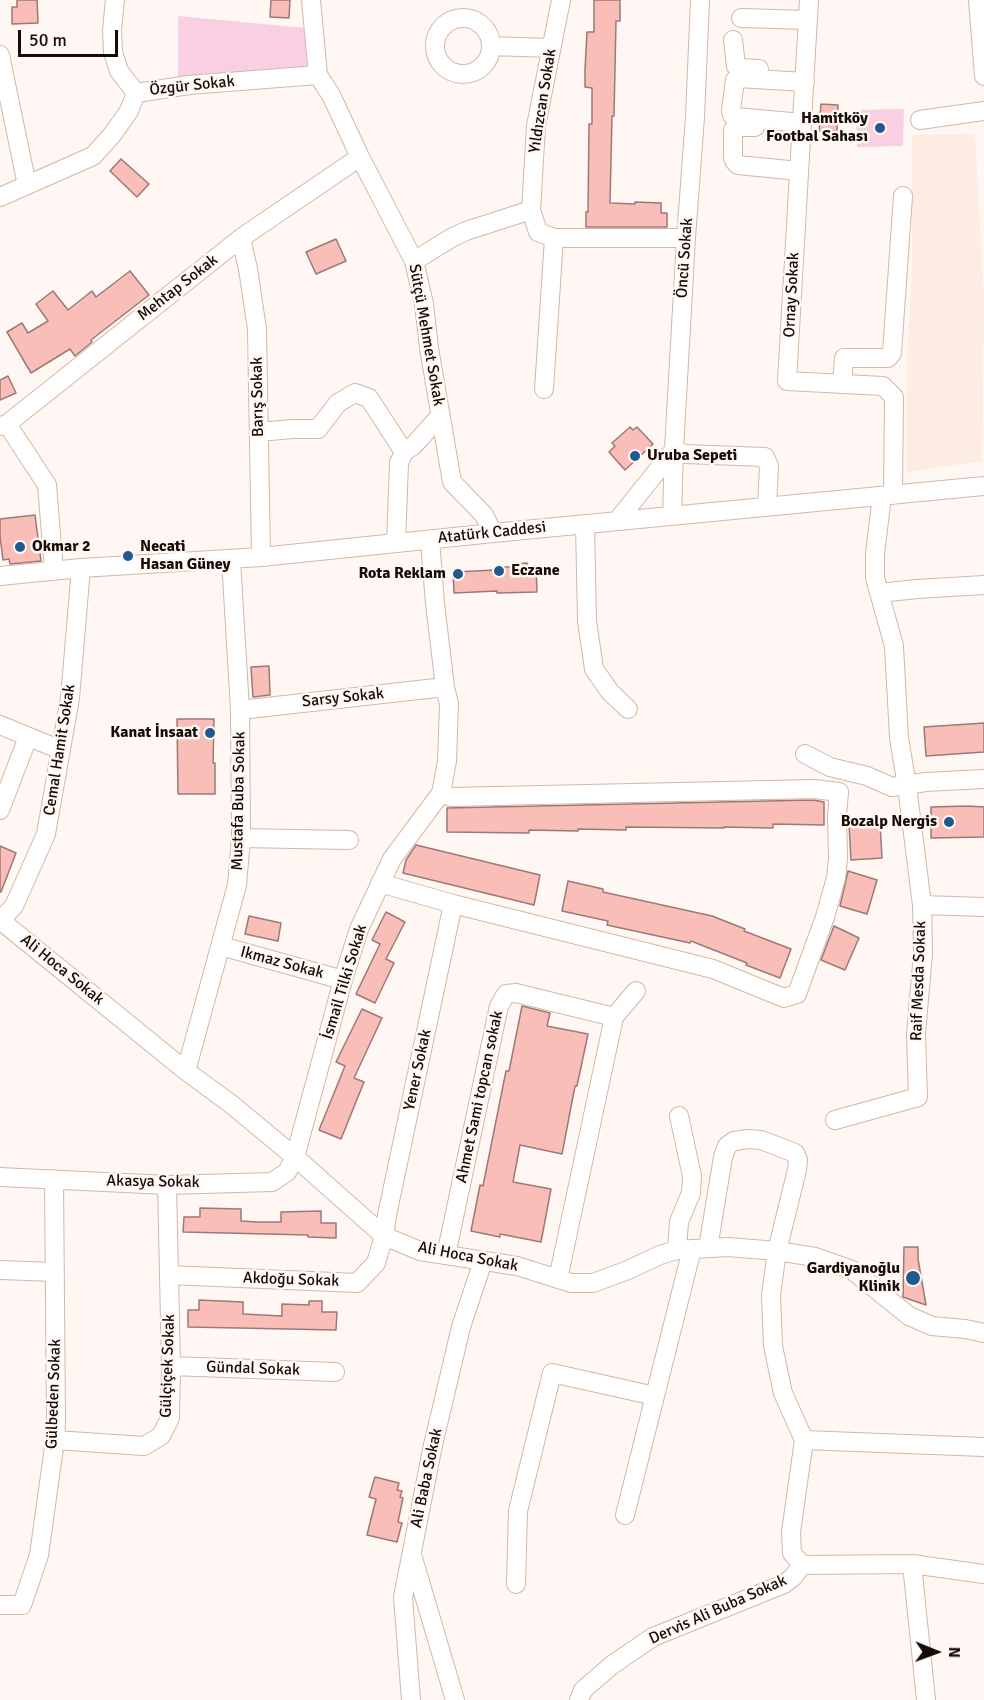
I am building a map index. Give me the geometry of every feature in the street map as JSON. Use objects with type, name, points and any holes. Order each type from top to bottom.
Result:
[{"type":"street","points":[[115,0],[112,30],[113,52],[119,71],[136,93]]},
{"type":"street","name":"Sütçü Mehmet Sokak","points":[[311,0],[318,75],[331,95],[414,261],[424,304],[440,416],[453,482],[484,515],[493,533]]},
{"type":"street","name":"Yıldızcan Sokak","points":[[531,210],[536,126],[561,0]]},
{"type":"street","name":"Öncü Sokak","points":[[672,516],[700,0]]},
{"type":"street","name":"Ornay Sokak","points":[[809,0],[788,381],[883,386],[894,398],[888,496]]},
{"type":"street","points":[[978,0],[984,76]]},
{"type":"street","points":[[741,18],[808,20]]},
{"type":"street","points":[[733,40],[736,66],[805,77]]},
{"type":"street","points":[[491,46],[551,48]]},
{"type":"street","points":[[0,55],[27,186]]},
{"type":"street","name":"Özgür Sokak","points":[[0,197],[93,156],[129,111],[136,93],[189,85],[318,75]]},
{"type":"street","points":[[802,126],[736,117],[732,115],[731,110],[735,80],[738,78],[805,77]]},
{"type":"street","points":[[920,120],[984,111]]},
{"type":"street","points":[[800,171],[738,165],[733,158],[733,130],[739,126],[802,126]]},
{"type":"street","name":"Mehtap Sokak","points":[[3,425],[241,238],[360,157]]},
{"type":"street","points":[[842,384],[844,358],[888,358],[892,353],[903,196]]},
{"type":"street","points":[[414,261],[466,231],[531,210],[538,232],[554,238],[686,238]]},
{"type":"street","name":"Barış Sokak","points":[[241,238],[257,329],[261,557]]},
{"type":"street","points":[[544,389],[554,238]]},
{"type":"street","points":[[259,432],[318,429],[338,402],[355,393],[369,398],[404,452]]},
{"type":"street","points":[[396,543],[399,463],[404,452],[413,446],[440,416]]},
{"type":"street","points":[[3,425],[47,485],[54,571]]},
{"type":"street","points":[[617,521],[674,450],[685,454],[765,458],[768,466],[767,507]]},
{"type":"street","name":"Atatürk Caddesi","points":[[0,576],[81,568],[231,560],[984,486]]},
{"type":"street","name":"Raif Mesda Sokak","points":[[835,1120],[918,1097],[916,1034],[923,953],[922,905],[899,738],[894,646],[875,578],[875,554],[888,496]]},
{"type":"street","points":[[585,524],[587,621],[594,669],[610,692],[628,709]]},
{"type":"street","name":"İsmail Tilki Sokak","points":[[295,1157],[359,929],[393,859],[441,792],[447,761],[449,704],[445,687],[430,540]]},
{"type":"street","name":"Mustafa Buba Sokak","points":[[186,1071],[237,885],[241,838],[240,710],[231,560]]},
{"type":"street","name":"Cemal Hamit Sokak","points":[[0,920],[14,906],[46,834],[70,698],[81,568]]},
{"type":"street","points":[[879,593],[984,585]]},
{"type":"street","name":"Sarsy Sokak","points":[[240,710],[445,687]]},
{"type":"street","points":[[0,725],[61,750]]},
{"type":"street","points":[[0,810],[28,736]]},
{"type":"street","points":[[805,754],[830,767],[867,776],[892,787],[926,782],[984,779]]},
{"type":"street","points":[[380,883],[453,904],[713,969],[784,998],[797,994],[836,878],[839,792],[814,789],[451,796],[441,792]]},
{"type":"street","points":[[241,838],[349,840]]},
{"type":"street","name":"Yener Sokak","points":[[384,1236],[453,904]]},
{"type":"street","points":[[922,905],[984,906]]},
{"type":"street","name":"Ali Hoca Sokak","points":[[0,920],[186,1071],[231,1104],[384,1236],[420,1251],[517,1266],[571,1283],[593,1283],[660,1255],[692,1249],[728,1247],[815,1257],[852,1270],[909,1317],[932,1326],[984,1333]]},
{"type":"street","name":"Ikmaz Sokak","points":[[221,946],[343,980]]},
{"type":"street","points":[[558,1279],[614,1017],[636,991]]},
{"type":"street","name":"Ahmet Sami topcan sokak","points":[[446,1255],[499,1006],[506,994],[516,993],[614,1017]]},
{"type":"street","points":[[679,1116],[692,1176],[691,1193],[679,1222],[692,1249]]},
{"type":"street","points":[[625,1515],[692,1249],[723,1156],[728,1146],[734,1141],[761,1140],[795,1153],[798,1160],[777,1251],[771,1296],[773,1346],[783,1393],[804,1440],[791,1532],[792,1553],[802,1565],[912,1564],[984,1574]]},
{"type":"street","name":"Akasya Sokak","points":[[0,1177],[167,1185],[272,1182],[287,1173],[295,1157]]},
{"type":"street","name":"Gülbeden Sokak","points":[[0,1605],[22,1605],[39,1555],[54,1440],[56,1421],[54,1179]]},
{"type":"street","name":"Gülçiçek Sokak","points":[[54,1440],[144,1446],[161,1436],[170,1418],[167,1185]]},
{"type":"street","name":"Akdoğu Sokak","points":[[169,1275],[357,1282],[376,1263],[384,1236]]},
{"type":"street","name":"Ali Baba Sokak","points":[[411,1700],[403,1597],[433,1445],[461,1327],[483,1261]]},
{"type":"street","points":[[0,1270],[55,1272]]},
{"type":"street","name":"Gündal Sokak","points":[[171,1366],[335,1372]]},
{"type":"street","points":[[516,1584],[518,1510],[552,1373],[655,1396]]},
{"type":"street","points":[[804,1440],[984,1447]]},
{"type":"street","points":[[412,1554],[455,1700]]},
{"type":"street","points":[[912,1564],[926,1700]]},
{"type":"street","name":"Dervis Ali Buba Sokak","points":[[579,1700],[583,1690],[612,1665],[653,1636],[784,1584],[802,1565]]},
{"type":"shaded area","points":[[178,16],[305,28],[308,69],[178,82]]},
{"type":"shaded area","name":"Hamitköy Footbal Sahası","points":[[904,109],[903,146],[857,147],[856,110]]},
{"type":"shaded area","points":[[975,134],[984,300],[982,461],[906,472],[907,362],[912,270],[912,135]]},
{"type":"building","points":[[17,0],[37,0],[38,23],[12,24],[12,7],[17,7]]},
{"type":"building","points":[[271,0],[290,0],[289,18],[270,17]]},
{"type":"building","points":[[594,0],[620,0],[620,21],[616,21],[610,203],[661,203],[661,213],[667,213],[667,227],[586,227],[592,88],[585,87],[585,69],[587,32],[594,32]]},
{"type":"building","points":[[821,104],[838,105],[837,131],[819,131]]},
{"type":"building","points":[[121,159],[149,184],[137,197],[110,171]]},
{"type":"building","points":[[336,239],[346,261],[316,274],[306,252]]},
{"type":"building","points":[[130,271],[149,295],[91,340],[92,342],[75,356],[70,349],[31,373],[7,332],[22,323],[28,333],[48,321],[36,304],[53,291],[68,310],[92,291],[96,297]]},
{"type":"building","points":[[8,376],[16,393],[0,400],[0,380]]},
{"type":"building","points":[[630,427],[633,430],[637,427],[653,444],[625,470],[609,452],[615,446],[612,443]]},
{"type":"building","name":"Okmar 2","points":[[35,515],[41,561],[10,564],[9,559],[3,560],[0,519]]},
{"type":"building","points":[[527,563],[528,566],[536,566],[537,592],[454,593],[453,572],[496,570],[496,567],[517,567],[517,564]]},
{"type":"building","points":[[269,666],[270,695],[253,697],[251,667]]},
{"type":"building","points":[[177,719],[214,719],[215,794],[178,794]]},
{"type":"building","points":[[984,723],[984,752],[926,756],[924,727]]},
{"type":"building","points":[[813,800],[824,802],[824,825],[773,824],[773,828],[626,827],[626,830],[529,830],[529,833],[447,832],[447,808]]},
{"type":"building","name":"Bozalp Nergis","points":[[931,807],[984,807],[984,837],[931,838]]},
{"type":"building","points":[[880,823],[882,858],[851,860],[849,824]]},
{"type":"building","points":[[416,845],[540,875],[534,905],[403,873],[406,860]]},
{"type":"building","points":[[0,846],[16,853],[1,892],[0,892]]},
{"type":"building","points":[[848,871],[877,880],[867,914],[840,906]]},
{"type":"building","points":[[568,881],[603,889],[603,892],[712,916],[791,949],[780,978],[691,941],[690,943],[607,925],[608,921],[562,911]]},
{"type":"building","points":[[386,912],[405,922],[386,959],[394,963],[375,1003],[356,994],[380,944],[372,940]]},
{"type":"building","points":[[249,916],[281,923],[278,941],[245,934]]},
{"type":"building","points":[[834,926],[859,938],[845,970],[821,960]]},
{"type":"building","points":[[522,1006],[550,1013],[547,1026],[588,1034],[562,1154],[520,1145],[513,1182],[551,1189],[541,1242],[471,1231]]},
{"type":"building","points":[[362,1009],[382,1018],[354,1078],[364,1082],[341,1139],[319,1130],[345,1066],[336,1062]]},
{"type":"building","points":[[200,1208],[241,1209],[241,1221],[256,1222],[281,1222],[281,1212],[321,1211],[321,1223],[336,1223],[336,1238],[308,1237],[308,1235],[183,1232],[184,1217],[200,1217]]},
{"type":"building","name":"Gardiyanoğlu Klinik","points":[[904,1247],[918,1247],[926,1305],[903,1297]]},
{"type":"building","points":[[199,1300],[243,1302],[243,1314],[282,1316],[282,1304],[309,1305],[309,1301],[322,1301],[322,1312],[337,1312],[336,1330],[188,1327],[188,1310],[199,1310]]},
{"type":"building","points":[[375,1477],[399,1483],[397,1490],[402,1491],[400,1497],[403,1498],[398,1522],[402,1523],[397,1542],[367,1535],[376,1499],[369,1497]]},
{"type":"place","name":"Hamitköy Footbal Sahası","points":[[880,128]]},
{"type":"place","name":"Uruba Sepeti","points":[[635,456]]},
{"type":"place","name":"Okmar 2","points":[[20,547]]},
{"type":"place","name":"Necati Hasan Güney","points":[[128,556]]},
{"type":"place","name":"Eczane","points":[[499,571]]},
{"type":"place","name":"Rota Reklam","points":[[458,574]]},
{"type":"place","name":"Kanat İnsaat","points":[[210,733]]},
{"type":"place","name":"Bozalp Nergis","points":[[949,822]]},
{"type":"place","name":"Gardiyanoğlu Klinik","points":[[913,1278]]}]
